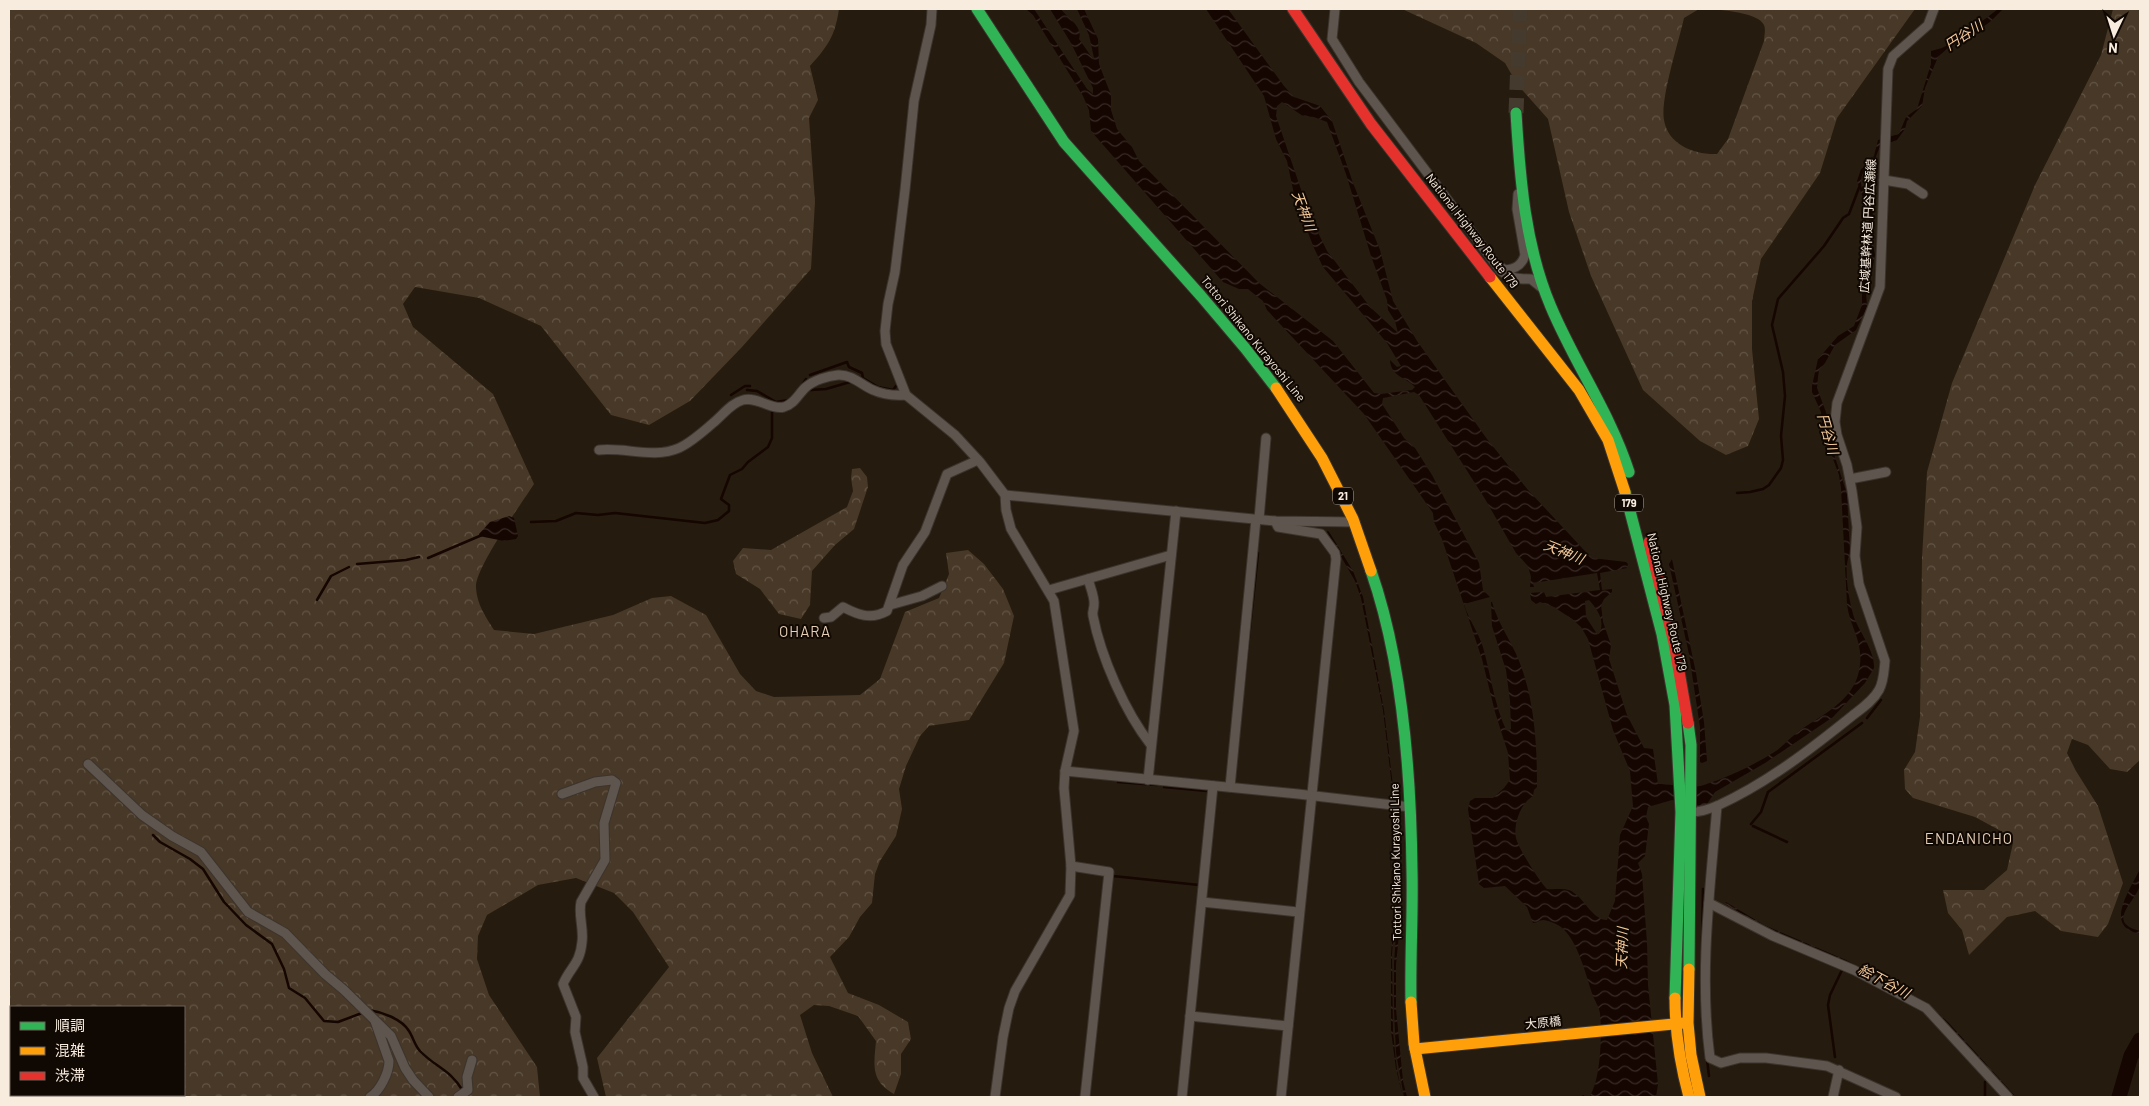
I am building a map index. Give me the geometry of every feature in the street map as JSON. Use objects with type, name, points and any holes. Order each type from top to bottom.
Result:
[{"type":"main road","name":"Tottori Shikano Kurayoshi Line","points":[[977,9],[1063,140],[1219,317],[1294,411],[1338,484],[1355,522],[1375,582],[1386,625],[1401,708],[1408,776],[1412,855],[1411,1014],[1415,1050],[1424,1097]]},
{"type":"main road","name":"National Highway Route 179","points":[[1293,9],[1371,124],[1579,390],[1608,440],[1631,509],[1663,643],[1675,705],[1686,812],[1688,1023],[1691,1055],[1700,1097]]},
{"type":"main road","name":"National Highway Route 179","points":[[1516,113],[1520,171],[1531,240],[1544,290],[1575,358],[1594,389],[1621,444],[1667,605],[1687,699],[1691,745],[1676,917],[1675,1023],[1683,1075],[1689,1097]]},
{"type":"main road","name":"大原橋","points":[[1415,1050],[1688,1023]]},
{"type":"street","points":[[932,9],[931,25],[914,101],[905,190],[885,331],[888,350],[906,395],[956,435],[1005,495],[1006,510],[1011,529],[1054,601],[1074,731],[1064,788],[1071,866],[1070,895],[1015,990],[1003,1037],[995,1097]]},
{"type":"street","points":[[1336,9],[1332,39],[1359,82],[1495,263],[1508,276],[1518,279],[1531,279],[1544,290]]},
{"type":"street","name":"広域基幹林道 円谷広瀬線","points":[[1686,812],[1717,806],[1794,760],[1868,703],[1879,690],[1884,674],[1885,660],[1859,584],[1855,556],[1856,527],[1850,480],[1835,422],[1837,403],[1880,287],[1888,69],[1893,56],[1928,25],[1934,9]]},
{"type":"street","points":[[1495,263],[1505,270],[1510,270],[1523,262],[1525,255],[1516,209],[1520,171]]},
{"type":"street","points":[[1884,180],[1908,184],[1923,194]]},
{"type":"street","points":[[807,374],[812,384]]},
{"type":"street","points":[[600,450],[612,448],[658,453],[679,448],[713,424],[734,404],[754,399],[782,408],[791,404],[807,386],[826,377],[841,375],[853,378],[871,389],[891,396],[906,395]]},
{"type":"street","points":[[1230,787],[1266,438]]},
{"type":"street","points":[[824,618],[831,617],[843,607],[860,615],[879,616],[887,611],[903,565],[925,532],[947,474],[978,460]]},
{"type":"street","points":[[1850,480],[1886,472]]},
{"type":"street","points":[[1005,495],[1275,522],[1355,522]]},
{"type":"street","points":[[1148,780],[1176,511]]},
{"type":"street","points":[[1275,522],[1278,527],[1321,534],[1335,554],[1281,1097]]},
{"type":"street","points":[[1049,590],[1171,555]]},
{"type":"street","points":[[1088,579],[1095,606],[1092,613],[1102,647],[1131,714],[1138,728],[1151,745]]},
{"type":"street","points":[[890,605],[925,595],[942,586]]},
{"type":"street","points":[[88,764],[142,816],[201,852],[248,912],[285,932],[325,974],[391,1036],[405,1068],[429,1097]]},
{"type":"street","points":[[1066,771],[1311,795],[1410,807]]},
{"type":"street","points":[[562,794],[595,782],[612,780],[616,783],[604,823],[605,860],[581,902],[583,940],[576,964],[563,984],[576,1017],[575,1032],[585,1084],[594,1097]]},
{"type":"street","points":[[1182,1097],[1214,786]]},
{"type":"street","points":[[1717,806],[1705,985],[1705,1023],[1710,1058],[1721,1063],[1740,1058],[1766,1058],[1806,1062],[1839,1070],[1896,1097]]},
{"type":"street","points":[[1071,866],[1108,872],[1085,1097]]},
{"type":"street","points":[[1202,902],[1298,912]]},
{"type":"street","points":[[1709,903],[1773,936],[1854,970],[1926,1008],[2008,1097]]},
{"type":"street","points":[[1190,1016],[1288,1026]]},
{"type":"street","points":[[370,1097],[376,1092],[389,1066],[375,1021]]},
{"type":"street","points":[[458,1097],[468,1090],[467,1077],[472,1060]]},
{"type":"street","points":[[1833,1097],[1839,1070]]},
{"type":"green space","points":[[9,9],[839,9],[830,40],[810,66],[818,100],[809,118],[815,202],[811,269],[742,347],[690,401],[649,425],[611,415],[541,326],[479,298],[415,287],[403,304],[413,327],[493,394],[534,484],[490,552],[477,579],[476,588],[480,605],[494,630],[534,634],[613,615],[652,598],[671,596],[706,615],[740,674],[756,691],[774,697],[860,695],[880,679],[905,612],[939,598],[949,574],[946,553],[968,550],[984,564],[1003,589],[1014,616],[1004,663],[969,720],[929,726],[920,736],[906,766],[899,789],[902,809],[896,836],[880,861],[875,874],[872,903],[860,917],[849,937],[830,957],[848,993],[879,1005],[908,1022],[911,1039],[901,1054],[901,1074],[894,1094],[886,1089],[877,1078],[874,1064],[876,1041],[858,1016],[829,1006],[814,1005],[800,1015],[812,1053],[833,1097],[606,1097],[597,1058],[669,967],[633,912],[614,893],[576,878],[538,885],[487,915],[478,936],[477,959],[489,995],[537,1067],[540,1097],[9,1097]]},
{"type":"green space","points":[[1402,9],[1699,9],[1684,18],[1667,85],[1664,120],[1671,136],[1684,147],[1700,153],[1717,154],[1728,139],[1764,41],[1765,29],[1760,21],[1747,14],[1708,9],[1915,9],[1837,118],[1820,173],[1761,259],[1752,301],[1752,349],[1759,419],[1748,446],[1726,455],[1700,441],[1643,390],[1591,276],[1569,212],[1548,119],[1517,84],[1505,63],[1476,43]]},
{"type":"green space","points":[[2113,9],[2140,9],[2140,760],[2127,772],[2110,769],[2088,745],[2072,739],[2067,753],[2098,806],[2123,883],[2108,924],[2098,937],[2061,931],[2035,911],[2007,917],[1969,955],[1962,930],[1948,913],[1943,890],[1984,890],[2007,870],[2013,843],[2010,836],[1975,817],[1913,798],[1905,789],[1904,770],[1915,752],[1920,717],[1922,558],[1927,472],[1952,383],[2035,185],[2101,55]]},
{"type":"green space","points":[[860,468],[867,477],[868,487],[854,529],[835,545],[812,571],[810,605],[801,619],[779,614],[760,589],[736,574],[733,561],[743,548],[771,550],[847,507],[853,491],[852,469]]},
{"type":"water","points":[[1026,9],[1034,9],[1087,89],[1093,94],[1093,88],[1071,43],[1050,9],[1061,9],[1077,26],[1080,34],[1079,39],[1093,59],[1089,35],[1077,9],[1084,9],[1098,39],[1099,64],[1111,95],[1111,110],[1117,129],[1132,147],[1139,161],[1259,283],[1333,341],[1374,393],[1381,394],[1412,390],[1415,387],[1393,370],[1390,360],[1397,367],[1401,366],[1387,343],[1323,267],[1295,199],[1287,161],[1276,139],[1264,96],[1206,9],[1228,9],[1294,97],[1320,106],[1332,121],[1353,183],[1380,250],[1393,301],[1417,341],[1487,439],[1528,490],[1583,549],[1592,558],[1626,562],[1628,564],[1627,568],[1600,573],[1602,590],[1612,589],[1612,592],[1604,599],[1601,605],[1603,622],[1611,645],[1609,659],[1627,715],[1644,748],[1653,749],[1658,784],[1694,787],[1732,774],[1776,751],[1799,731],[1827,713],[1843,699],[1856,682],[1859,671],[1860,652],[1847,604],[1841,488],[1839,475],[1823,432],[1821,412],[1812,392],[1812,386],[1818,359],[1838,336],[1854,326],[1862,305],[1862,289],[1864,278],[1869,271],[1871,251],[1869,215],[1857,181],[1861,169],[1874,156],[1878,140],[1899,134],[1906,117],[1917,109],[1931,64],[1931,51],[1942,48],[1959,39],[1998,9],[2003,9],[1975,33],[1950,46],[1938,57],[1925,88],[1922,106],[1907,121],[1905,129],[1897,140],[1880,146],[1876,157],[1864,171],[1861,185],[1864,191],[1870,195],[1874,224],[1872,239],[1875,255],[1870,282],[1866,291],[1867,307],[1856,330],[1835,345],[1819,370],[1817,388],[1827,415],[1833,451],[1847,494],[1850,554],[1847,568],[1849,596],[1855,620],[1867,643],[1874,662],[1874,668],[1865,683],[1833,717],[1765,763],[1715,792],[1707,804],[1702,806],[1672,800],[1648,807],[1646,817],[1649,824],[1645,856],[1638,863],[1642,874],[1648,985],[1658,1084],[1656,1097],[1586,1097],[1590,1096],[1594,1088],[1599,1067],[1601,1022],[1599,1009],[1577,949],[1567,933],[1559,926],[1545,920],[1533,923],[1527,907],[1505,886],[1484,888],[1479,884],[1468,809],[1470,801],[1475,798],[1493,798],[1510,780],[1508,753],[1495,712],[1482,659],[1442,539],[1434,522],[1433,513],[1364,414],[1267,310],[1263,301],[1248,289],[1239,289],[1223,282],[1091,131],[1089,110],[1083,96],[1033,15]],"holes":[[[1282,102],[1303,116],[1314,117],[1327,122],[1387,300],[1388,310],[1395,321],[1398,333],[1370,307],[1327,251],[1310,216],[1276,116],[1277,106]],[[1414,392],[1419,395],[1485,499],[1516,553],[1528,566],[1531,577],[1530,587],[1534,587],[1533,583],[1597,573],[1600,590],[1546,597],[1544,592],[1530,593],[1531,600],[1536,604],[1540,602],[1554,607],[1572,619],[1581,627],[1588,639],[1613,730],[1630,771],[1633,806],[1620,835],[1615,901],[1607,920],[1597,917],[1571,891],[1547,889],[1530,865],[1518,843],[1515,832],[1519,814],[1533,796],[1534,790],[1537,787],[1534,727],[1526,683],[1519,660],[1491,602],[1492,626],[1506,670],[1510,701],[1511,729],[1507,731],[1496,703],[1482,645],[1464,604],[1490,597],[1483,590],[1479,563],[1432,475],[1415,448],[1404,438],[1382,404],[1383,398]],[[1589,600],[1600,616],[1602,624],[1599,634],[1597,634],[1586,617],[1585,601]]]},
{"type":"water","points":[[509,516],[514,518],[518,536],[516,539],[504,541],[479,536],[490,522]]},
{"type":"water","points":[[1328,530],[1353,571],[1363,597],[1384,710],[1394,795],[1383,710],[1361,598],[1355,581],[1327,532]]},
{"type":"water","points":[[1672,559],[1696,673],[1704,722],[1707,761],[1702,763],[1700,762],[1700,727],[1689,654],[1669,564]]},
{"type":"water","points":[[1391,811],[1394,811],[1400,924],[1396,965],[1396,1009],[1403,1081],[1407,1097],[1404,1097],[1396,1053],[1394,963],[1397,920]]},
{"type":"water","points":[[1389,839],[1395,918],[1392,954],[1393,1032],[1397,1070],[1403,1097],[1396,1069],[1391,1031],[1391,954],[1394,918]]},
{"type":"water","points":[[2140,869],[2140,885],[2125,911],[2124,917],[2125,922],[2130,927],[2140,931],[2140,934],[2129,930],[2123,924],[2121,916],[2126,897]]},
{"type":"water","points":[[1726,902],[1764,925],[1846,960],[1926,1002],[1948,1022],[2016,1097],[2012,1097],[1939,1016],[1774,933],[1725,904]]},
{"type":"waterway","points":[[1737,493],[1763,489],[1769,485],[1781,468],[1783,460],[1781,436],[1785,396],[1783,372],[1772,325],[1778,299],[1824,246],[1843,218],[1849,214],[1860,185]]},
{"type":"waterway","points":[[810,375],[847,362],[849,367],[862,373],[863,378],[878,387],[893,390],[896,386]]},
{"type":"waterway","points":[[802,385],[806,379]]},
{"type":"waterway","points":[[811,390],[826,389],[850,382]]},
{"type":"waterway","points":[[731,395],[745,386],[750,386]]},
{"type":"waterway","points":[[747,390],[757,391],[776,402],[789,400]]},
{"type":"waterway","points":[[531,522],[556,521],[576,513],[598,515],[615,513],[705,523],[718,520],[729,511],[729,505],[721,499],[730,475],[742,469],[768,447],[772,438],[772,409]]},
{"type":"waterway","points":[[428,558],[482,535]]},
{"type":"waterway","points":[[1244,683],[1258,553]]},
{"type":"waterway","points":[[357,564],[406,560],[419,557]]},
{"type":"waterway","points":[[317,600],[331,576],[349,567]]},
{"type":"waterway","points":[[1867,718],[1881,700]]},
{"type":"waterway","points":[[1751,824],[1761,812],[1768,792],[1862,723]]},
{"type":"waterway","points":[[1118,782],[1157,785]]},
{"type":"waterway","points":[[1164,787],[1207,791]]},
{"type":"waterway","points":[[1753,826],[1787,842]]},
{"type":"waterway","points":[[153,835],[160,842],[190,859],[203,869],[224,902],[246,925],[272,944],[284,969],[289,988],[305,998],[324,1021],[338,1022],[362,1013]]},
{"type":"waterway","points":[[1113,876],[1199,885]]},
{"type":"waterway","points":[[1702,951],[1703,889]]},
{"type":"waterway","points":[[1835,1057],[1828,1005],[1830,995],[1842,970]]},
{"type":"waterway","points":[[369,1010],[386,1014],[402,1023],[409,1031],[420,1051],[448,1073],[463,1091]]},
{"type":"waterway","name":"絵下谷川","points":[[2119,1097],[2131,1056],[2140,1040]]},
{"type":"waterway","points":[[1707,1059],[1709,1076]]},
{"type":"waterway","points":[[1985,1082],[1985,1097]]},
{"type":"tunnel","points":[[1516,113],[1520,9]]},
{"type":"traffic: fast","points":[[977,9],[1064,142],[1201,296],[1276,388]]},
{"type":"traffic: fast","points":[[1516,113],[1525,212],[1542,284],[1560,328],[1612,429],[1629,472]]},
{"type":"traffic: fast","points":[[1625,492],[1662,634],[1675,705],[1681,812],[1675,998]]},
{"type":"traffic: fast","points":[[1371,571],[1391,643],[1398,681],[1407,759],[1412,872],[1411,1002]]},
{"type":"traffic: fast","points":[[1688,723],[1691,745],[1689,969]]},
{"type":"traffic: slow","points":[[1490,277],[1579,390],[1608,440],[1625,492]]},
{"type":"traffic: slow","points":[[1276,388],[1322,458],[1353,519],[1371,571]]},
{"type":"traffic: slow","points":[[1689,969],[1688,1023],[1691,1055],[1700,1097]]},
{"type":"traffic: slow","points":[[1675,998],[1679,1048],[1689,1097]]},
{"type":"traffic: slow","points":[[1411,1002],[1414,1044],[1425,1097]]},
{"type":"traffic: slow","points":[[1415,1049],[1684,1023]]},
{"type":"traffic: jam","points":[[1293,9],[1371,124],[1490,277]]},
{"type":"traffic: jam","points":[[1649,542],[1674,643],[1688,723]]},
{"type":"district","name":"OHARA","points":[[805,632]]},
{"type":"district","name":"ENDANICHO","points":[[1969,839]]},
{"type":"water label","name":"円谷川","points":[[1964,35]]},
{"type":"water label","name":"天神川","points":[[1304,211]]},
{"type":"water label","name":"円谷川","points":[[1828,434]]},
{"type":"water label","name":"天神川","points":[[1564,552]]},
{"type":"water label","name":"天神川","points":[[1622,948]]}]
